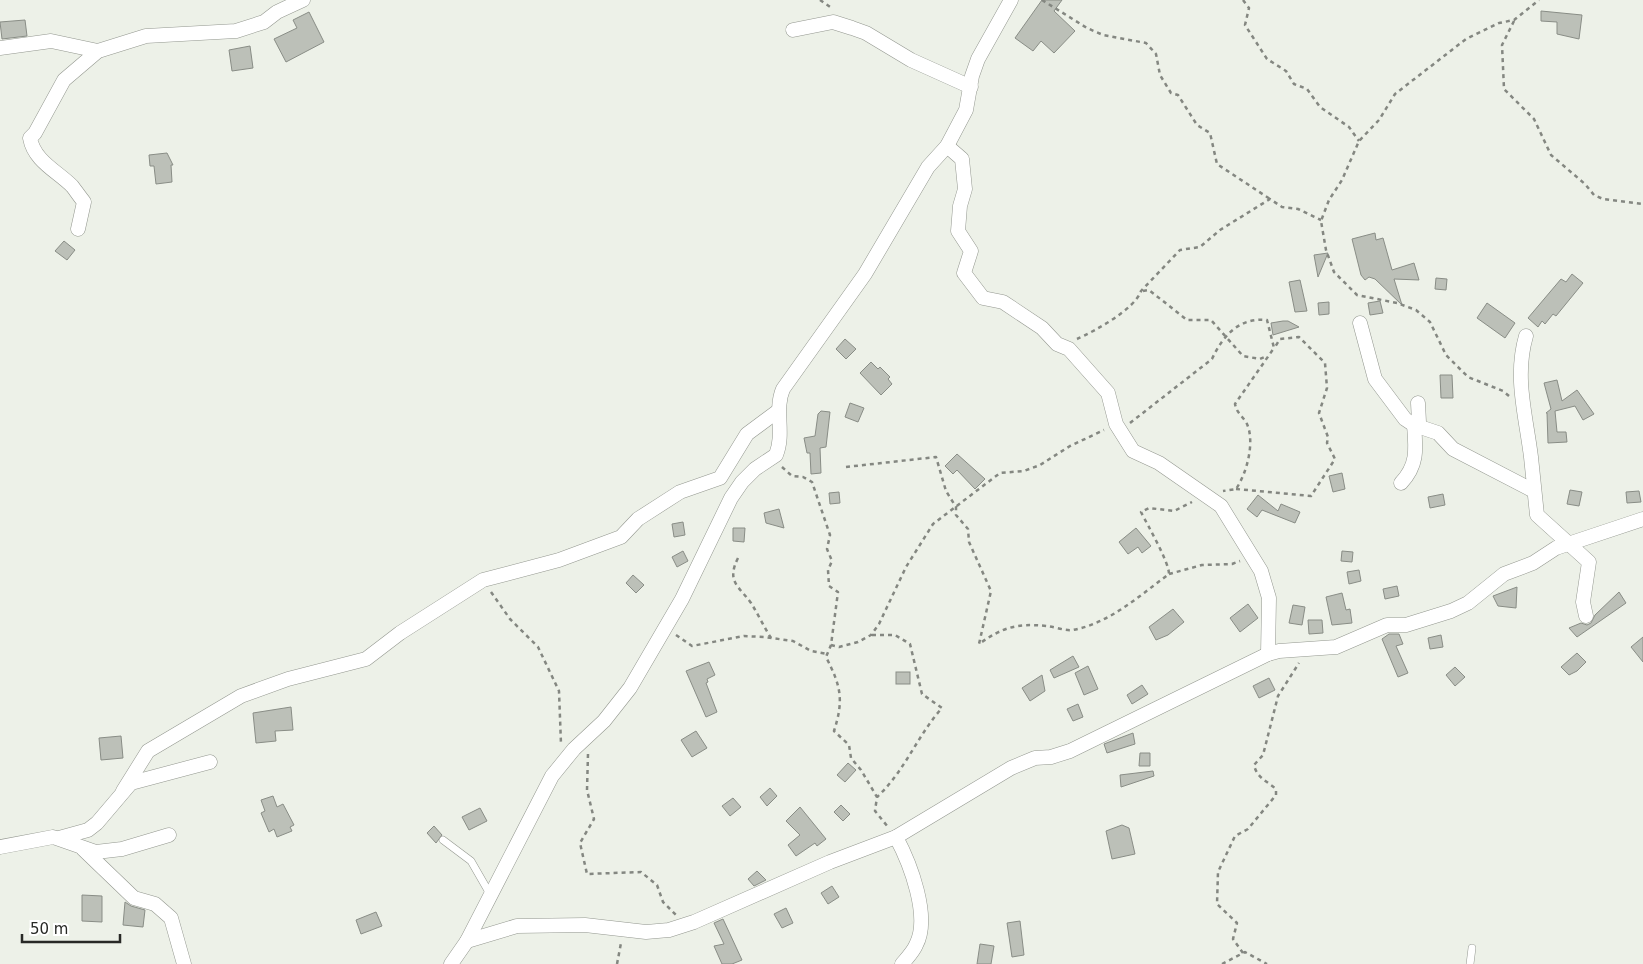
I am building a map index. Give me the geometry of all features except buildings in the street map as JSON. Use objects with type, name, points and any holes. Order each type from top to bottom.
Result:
[{"type":"street","points":[[78,229],[84,202],[71,186],[38,156],[31,145],[30,138],[36,134],[64,80],[98,51],[146,36],[236,31],[264,22],[277,12],[304,0]]},
{"type":"street","points":[[451,964],[467,941],[546,787],[560,765],[586,739],[626,693],[666,627],[716,532],[731,498],[742,482],[755,469],[776,455],[779,440],[779,399],[783,389],[865,274],[928,167],[947,146],[966,110],[978,59],[1011,0]]},
{"type":"street","points":[[793,30],[833,22],[852,28],[866,33],[911,60],[970,87]]},
{"type":"street","points":[[0,48],[51,41],[98,51]]},
{"type":"street","points":[[947,146],[962,159],[965,171],[965,189],[960,206],[958,231],[971,251],[964,273],[983,298],[1003,302],[1042,328],[1057,344],[1069,349],[1078,358],[1108,392],[1116,424],[1133,450],[1159,463],[1221,506],[1261,571],[1269,598],[1268,654]]},
{"type":"street","points":[[1360,323],[1375,379],[1405,419],[1414,425],[1438,434],[1453,449],[1534,491]]},
{"type":"street","points":[[1526,336],[1522,349],[1522,408],[1537,515],[1589,562],[1583,602],[1586,616]]},
{"type":"street","points":[[1414,425],[1419,422],[1418,403]]},
{"type":"street","points":[[123,791],[148,751],[241,696],[288,679],[366,659],[400,634],[483,580],[559,560],[621,537],[638,519],[680,492],[720,478],[747,434],[778,411]]},
{"type":"street","points":[[1401,483],[1412,472],[1414,464],[1414,425]]},
{"type":"street","points":[[467,941],[517,926],[542,924],[585,925],[654,931],[686,924],[830,862],[896,837],[1011,768],[1035,758],[1051,757],[1070,751],[1268,654],[1279,651],[1303,651],[1336,647],[1387,626],[1406,625],[1451,610],[1468,602],[1504,574],[1533,563],[1556,548],[1643,520]]},
{"type":"street","points":[[59,838],[88,830],[97,823],[131,782],[210,762]]},
{"type":"street","points":[[0,847],[47,837],[59,838],[96,852],[122,849],[169,835]]},
{"type":"street","points":[[896,837],[905,857],[922,913],[921,929],[916,945],[902,964]]},
{"type":"street","points":[[83,848],[134,898],[155,904],[171,918],[184,964]]},
{"type":"lane","points":[[444,840],[470,861],[490,894]]},
{"type":"lane","points":[[1470,964],[1472,948]]},
{"type":"path","points":[[1042,0],[1087,28],[1104,34],[1146,43],[1156,54],[1160,75],[1171,93],[1178,95],[1198,125],[1210,133],[1217,164],[1282,207],[1298,209],[1321,221]]},
{"type":"path","points":[[1243,0],[1249,8],[1245,25],[1267,59],[1286,71],[1294,84],[1307,90],[1320,106],[1349,126],[1359,141]]},
{"type":"path","points":[[1539,0],[1514,20],[1502,45],[1504,89],[1534,119],[1551,155],[1585,184],[1594,195],[1603,199],[1643,204]]},
{"type":"path","points":[[1514,20],[1498,23],[1466,39],[1425,68],[1395,94],[1379,120],[1359,141],[1342,180],[1323,213],[1321,221],[1326,250],[1334,272],[1357,295],[1397,303],[1416,310],[1430,322],[1446,355],[1468,377],[1503,391],[1522,408]]},
{"type":"path","points":[[1063,347],[1118,315],[1138,298],[1141,291],[1180,250],[1200,247],[1220,230],[1270,199]]},
{"type":"path","points":[[1141,291],[1149,290],[1187,320],[1211,320],[1243,356],[1260,358],[1268,355]]},
{"type":"path","points":[[831,645],[839,647],[858,642],[871,634],[879,624],[906,568],[933,524],[1000,473],[1024,471],[1040,465],[1070,446],[1116,424],[1125,425],[1132,422],[1212,359],[1219,344],[1226,335],[1244,321],[1267,320],[1274,348]]},
{"type":"path","points":[[1169,574],[1169,565],[1141,512],[1149,508],[1174,511],[1205,496],[1236,489],[1312,496],[1335,459],[1327,443],[1328,437],[1319,413],[1327,388],[1325,363],[1300,337],[1280,339],[1268,355],[1262,369],[1235,404],[1237,413],[1247,423],[1252,443],[1243,479],[1236,489]]},
{"type":"path","points":[[776,455],[783,470],[792,476],[803,477],[812,482],[830,535],[827,549],[832,561],[828,570],[829,586],[838,592],[831,645],[826,657],[842,696],[840,713],[834,731],[849,745],[851,758],[861,770],[877,797],[876,811],[896,837]]},
{"type":"path","points":[[846,467],[936,458],[946,491],[956,507],[956,515],[968,529],[969,542],[991,591],[979,644],[998,630],[1014,626],[1038,625],[1071,630],[1095,623],[1118,612],[1169,574],[1202,565],[1232,564],[1251,556]]},
{"type":"path","points":[[738,558],[733,568],[735,586],[751,603],[771,638]]},
{"type":"path","points":[[483,580],[510,619],[538,647],[559,691],[562,737],[560,765]]},
{"type":"path","points":[[666,627],[692,646],[744,636],[793,641],[811,651],[827,654]]},
{"type":"path","points":[[871,634],[895,635],[910,644],[922,694],[942,708],[925,728],[893,782],[877,797]]},
{"type":"path","points":[[1243,953],[1233,939],[1236,924],[1217,904],[1218,872],[1235,836],[1248,829],[1276,796],[1276,789],[1267,780],[1261,779],[1254,765],[1263,755],[1278,696],[1291,672],[1298,664],[1303,651]]},
{"type":"path","points":[[586,739],[589,761],[587,790],[594,818],[580,842],[587,874],[641,872],[657,885],[663,902],[686,924]]},
{"type":"path","points":[[617,964],[618,950],[626,930]]},
{"type":"path","points":[[1222,964],[1245,952],[1267,964]]}]
